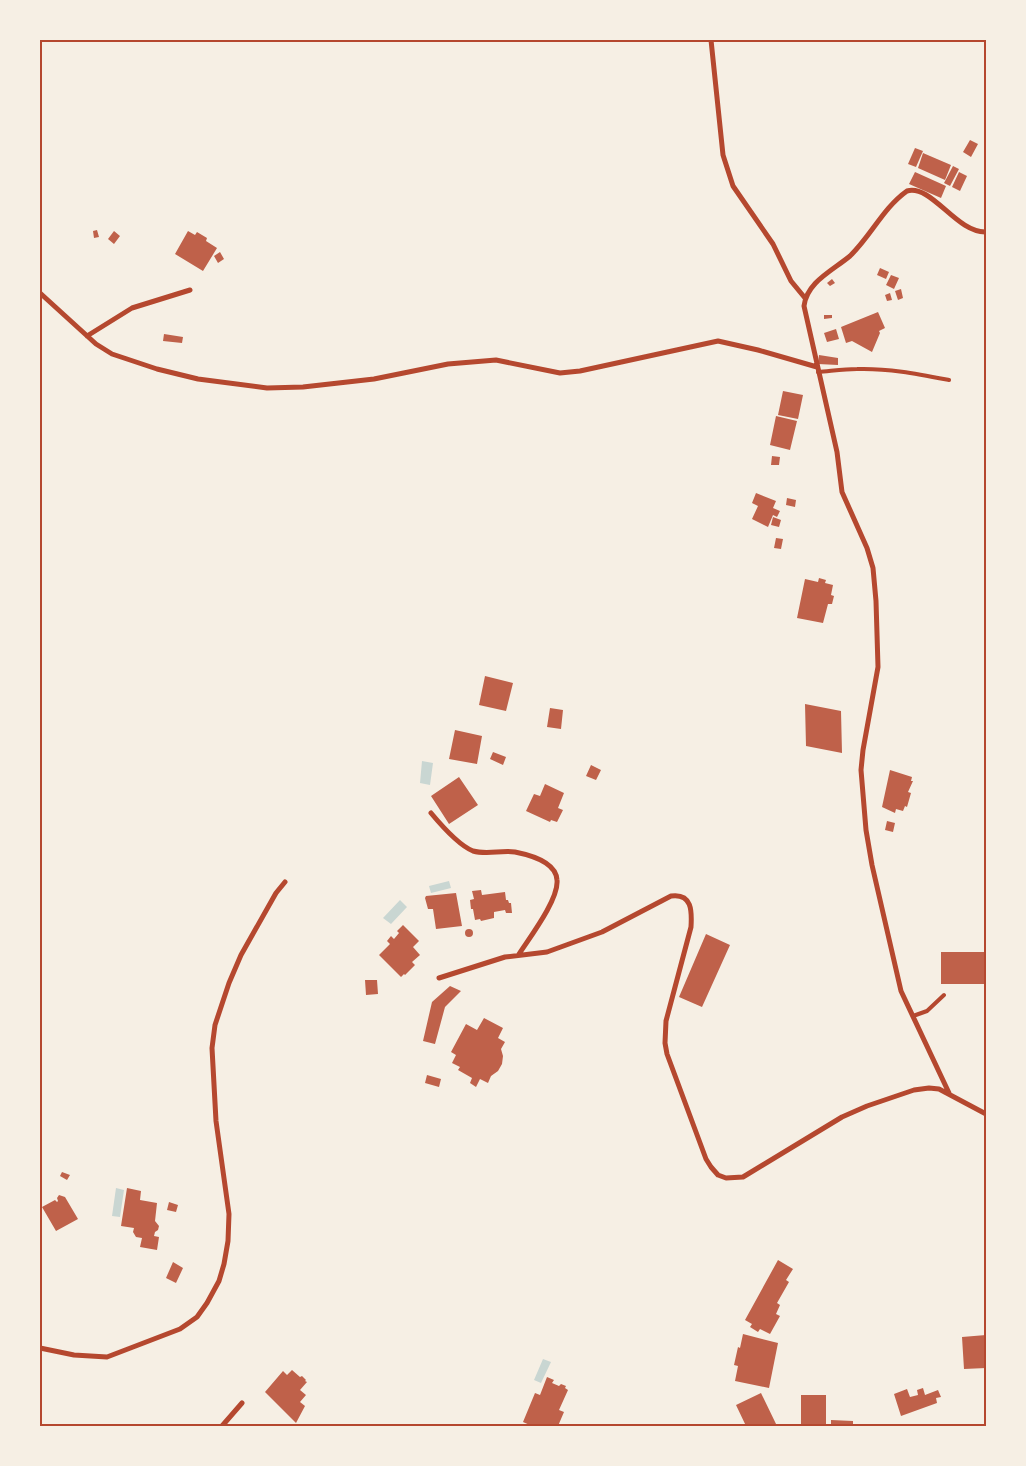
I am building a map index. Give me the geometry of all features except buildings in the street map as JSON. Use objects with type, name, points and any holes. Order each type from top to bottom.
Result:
[{"type":"street","points":[[711,40],[723,155],[733,186],[773,244],[791,281],[805,298]]},
{"type":"street","points":[[949,1093],[900,991],[880,906],[866,830],[861,770],[878,666],[872,568],[867,548],[842,492],[838,452],[817,369],[804,306],[806,292],[851,255],[888,210],[907,191],[917,191],[968,229],[986,232]]},
{"type":"street","points":[[87,336],[132,308],[190,290]]},
{"type":"street","points":[[40,293],[87,336],[112,354],[157,369],[198,379],[267,388],[303,388],[374,379],[448,364],[496,360],[551,372],[580,371],[718,341],[758,350],[817,369]]},
{"type":"street","points":[[431,813],[466,847],[486,853],[520,853],[552,868],[558,881],[552,902],[519,954]]},
{"type":"street","points":[[40,1348],[74,1355],[108,1357],[180,1329],[197,1317],[219,1281],[227,1249],[229,1214],[216,1121],[212,1048],[215,1025],[240,954],[276,893],[285,882]]},
{"type":"street","points":[[439,978],[519,954],[547,952],[602,932],[671,896],[679,895],[685,898],[690,905],[692,915],[691,927],[666,1021],[666,1048],[670,1066],[706,1159],[718,1175],[726,1178],[743,1177],[820,1129],[867,1106],[914,1090],[929,1088],[949,1093],[986,1114]]},
{"type":"street","points":[[222,1426],[242,1403]]},
{"type":"lane","points":[[817,369],[882,369],[910,372],[949,380]]},
{"type":"lane","points":[[913,1016],[927,1011],[944,995]]},
{"type":"shaded area","points":[[422,761],[433,763],[430,785],[420,783]]},
{"type":"shaded area","points":[[449,881],[451,888],[431,893],[429,886]]},
{"type":"shaded area","points":[[400,900],[407,907],[391,924],[383,918]]},
{"type":"shaded area","points":[[116,1188],[124,1190],[120,1217],[112,1216]]},
{"type":"shaded area","points":[[543,1359],[551,1362],[541,1383],[534,1380]]}]
